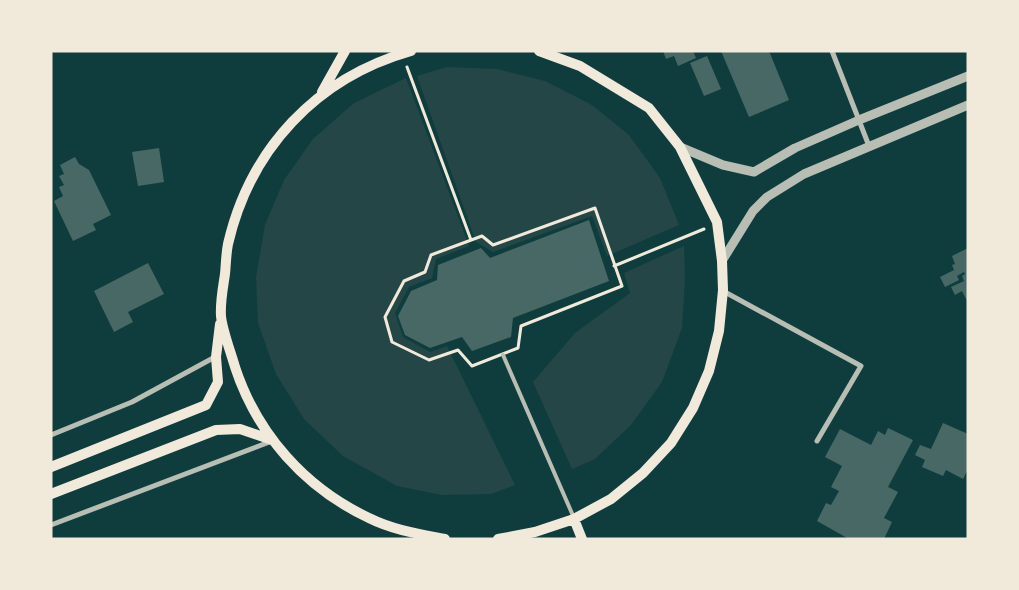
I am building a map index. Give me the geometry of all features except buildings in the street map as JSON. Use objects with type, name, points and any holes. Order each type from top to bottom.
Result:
[{"type":"main road","points":[[317,99],[344,51]]},
{"type":"main road","points":[[498,539],[535,532],[574,519],[611,499],[643,473],[675,436],[693,408],[709,371],[719,331],[722,261],[717,222],[680,147],[649,108],[580,66],[539,51]]},
{"type":"main road","points":[[51,468],[206,405],[218,382],[216,357],[228,246],[239,206],[256,168],[280,135],[332,87],[387,58],[407,52]]},
{"type":"main road","points":[[221,316],[242,387],[255,415],[272,440],[300,472],[333,498],[369,519],[409,533],[445,539]]},
{"type":"main road","points":[[51,494],[216,430],[240,429],[272,440]]},
{"type":"main road","points":[[574,519],[582,539]]},
{"type":"street","points":[[832,51],[869,146]]},
{"type":"street","points":[[680,147],[723,166],[754,172],[795,148],[968,76]]},
{"type":"street","points":[[722,261],[753,211],[767,197],[804,174],[968,105]]},
{"type":"street","points":[[722,290],[861,366],[817,441]]},
{"type":"street","points":[[51,435],[132,402],[216,357]]},
{"type":"street","points":[[51,525],[272,440]]},
{"type":"lane","points":[[503,355],[574,519]]},
{"type":"path","points":[[407,52],[471,240]]},
{"type":"path","points":[[595,208],[622,286],[521,326],[518,348],[472,366],[458,350],[429,360],[392,342],[385,317],[404,281],[425,272],[431,255],[471,240],[482,236],[492,245],[595,208]]},
{"type":"path","points":[[614,266],[687,237],[717,222]]},
{"type":"shaded area","points":[[447,67],[497,69],[545,81],[592,105],[629,135],[660,178],[679,225],[607,256],[592,216],[493,252],[476,242],[417,76]]},
{"type":"shaded area","points":[[406,78],[469,246],[436,259],[432,278],[409,287],[395,313],[403,337],[430,352],[447,346],[515,485],[491,494],[442,495],[397,486],[343,456],[304,419],[276,374],[258,323],[256,277],[265,225],[284,180],[313,139],[354,103]]},
{"type":"shaded area","points":[[684,246],[685,280],[682,328],[662,382],[631,425],[595,459],[572,469],[533,382],[575,333],[630,293],[624,273]]}]
